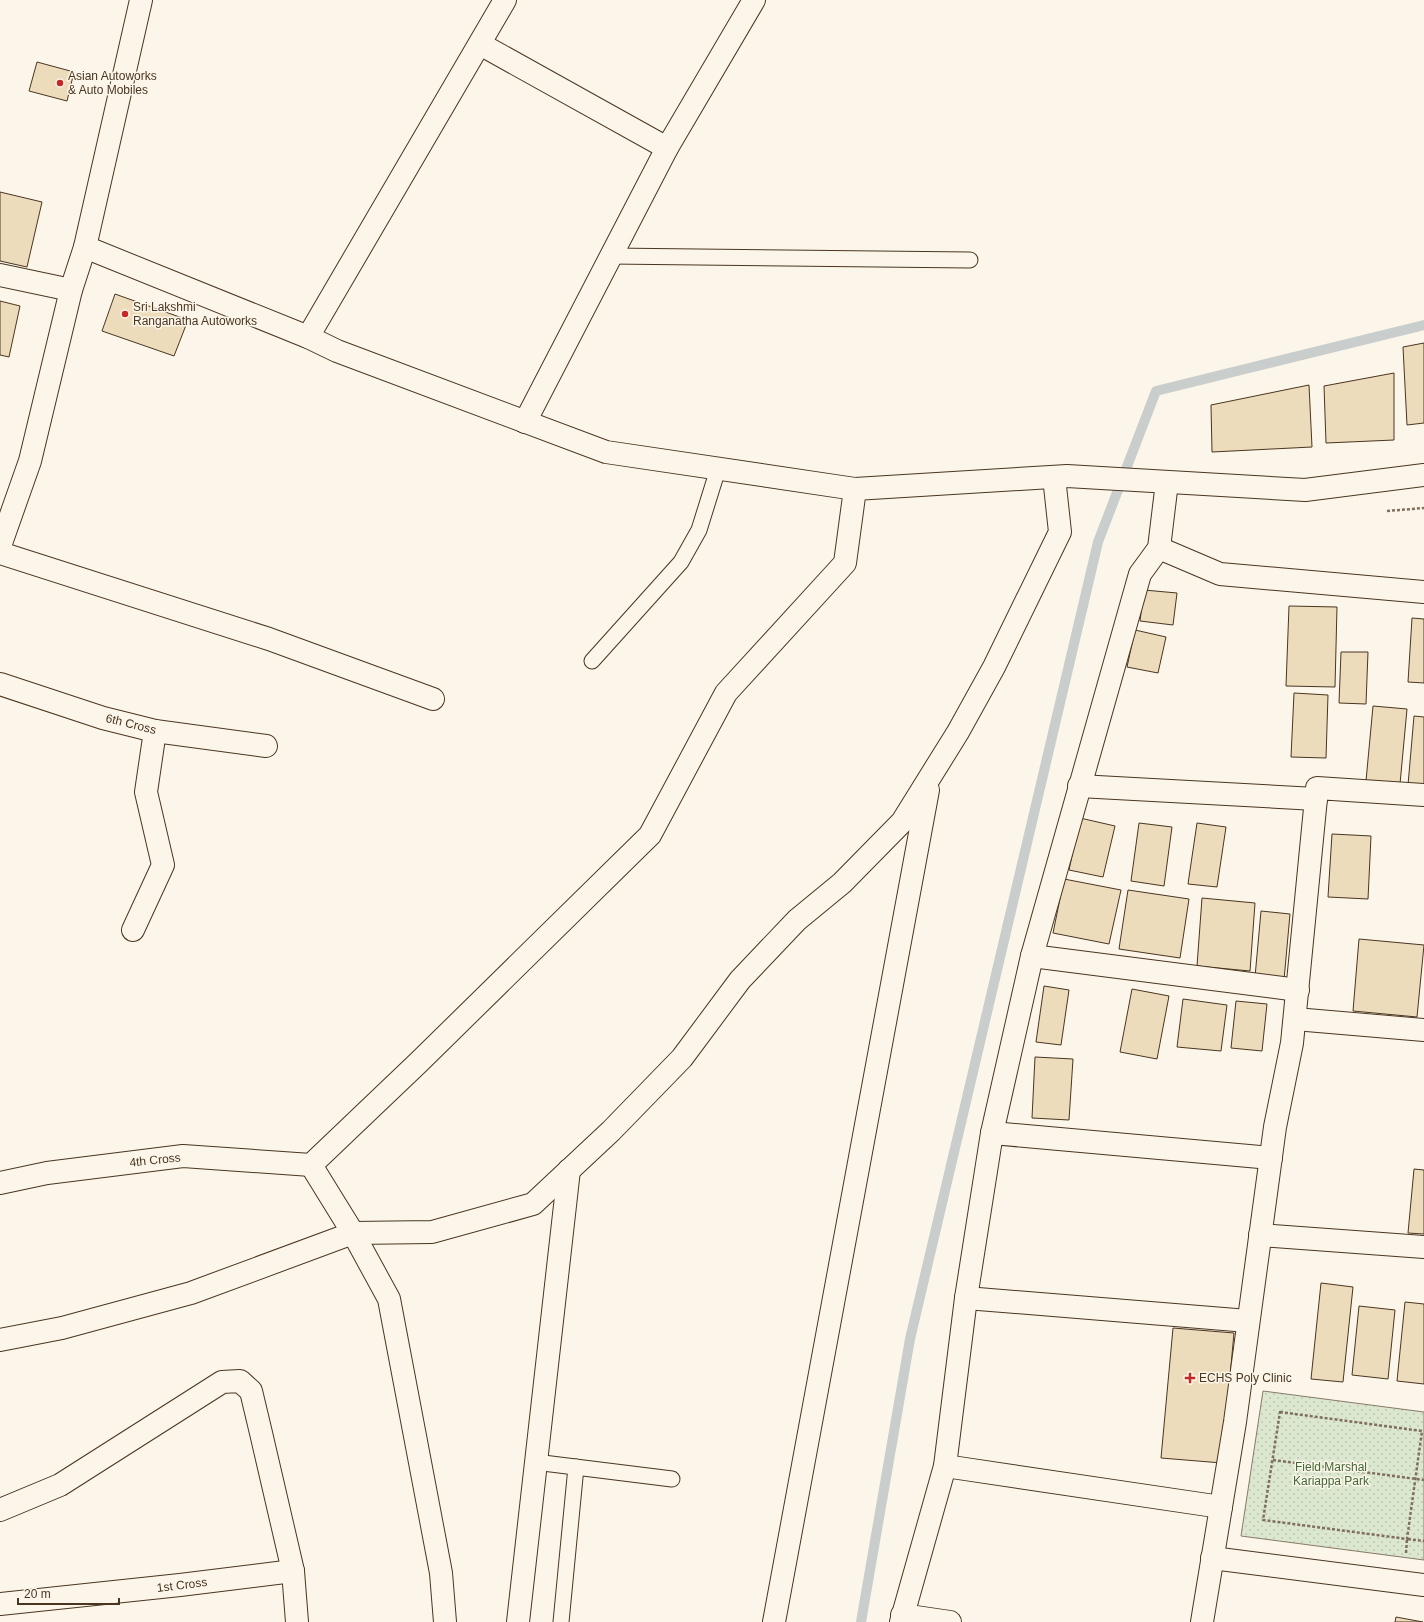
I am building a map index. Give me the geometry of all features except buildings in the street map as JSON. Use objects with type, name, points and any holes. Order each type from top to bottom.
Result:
[{"type":"street","points":[[2,534],[30,462],[71,290],[84,247],[141,0]]},
{"type":"street","points":[[308,337],[505,0]]},
{"type":"street","points":[[525,422],[667,148],[754,0]]},
{"type":"street","points":[[480,44],[667,148]]},
{"type":"street","points":[[84,247],[308,337],[337,351],[606,452],[855,489],[1060,476],[1305,490],[1424,475]]},
{"type":"street","points":[[0,275],[71,290]]},
{"type":"street","points":[[0,1340],[62,1328],[191,1293],[353,1233],[432,1232],[533,1204],[611,1131],[682,1058],[740,980],[797,920],[842,883],[902,822],[958,732],[994,667],[1060,532],[1060,476]]},
{"type":"street","points":[[950,1622],[901,1618],[945,1466],[966,1298],[992,1133],[1032,956],[1140,574],[1159,548],[1161,482]]},
{"type":"street","points":[[445,1622],[441,1573],[389,1300],[353,1233],[311,1165],[419,1062],[650,835],[726,693],[845,563],[855,489]]},
{"type":"street","points":[[1159,548],[1220,574],[1424,592]]},
{"type":"street","points":[[0,553],[269,639],[433,699]]},
{"type":"street","name":"6th Cross","points":[[0,684],[103,718],[155,731],[266,746]]},
{"type":"street","points":[[133,930],[163,865],[146,792],[155,731]]},
{"type":"street","points":[[774,1622],[930,777]]},
{"type":"street","points":[[1079,786],[1316,799]]},
{"type":"street","points":[[1202,1622],[1235,1422],[1275,1127],[1292,1043],[1317,788],[1424,795]]},
{"type":"street","points":[[1032,956],[1298,990]]},
{"type":"street","points":[[1295,1019],[1424,1030]]},
{"type":"street","points":[[992,1133],[1271,1158]]},
{"type":"street","name":"4th Cross","points":[[0,1183],[47,1173],[183,1156],[311,1165]]},
{"type":"street","points":[[518,1622],[568,1170]]},
{"type":"street","points":[[1260,1235],[1424,1247]]},
{"type":"street","points":[[966,1298],[1248,1321]]},
{"type":"street","points":[[0,1510],[60,1485],[222,1382],[240,1381],[251,1391],[293,1571],[297,1622]]},
{"type":"street","points":[[945,1466],[1220,1507]]},
{"type":"street","points":[[1212,1558],[1424,1585]]},
{"type":"street","name":"1st Cross","points":[[0,1604],[180,1585],[293,1571]]},
{"type":"lane","points":[[610,256],[970,260]]},
{"type":"lane","points":[[592,661],[681,562],[699,530],[718,469]]},
{"type":"lane","points":[[535,1462],[672,1479]]},
{"type":"lane","points":[[561,1622],[576,1467]]},
{"type":"path","points":[[1407,1539],[1422,1431],[1280,1412],[1263,1520],[1407,1539],[1424,1541]]},
{"type":"path","points":[[1273,1460],[1424,1480]]},
{"type":"green space","name":"Field Marshal Kariappa Park","points":[[1263,1391],[1424,1412],[1424,1560],[1241,1536]]},
{"type":"waterway","points":[[861,1622],[910,1339],[1098,542],[1156,391],[1424,325]]},
{"type":"place","name":"Asian Autoworks & Auto Mobiles","points":[[60,83]]},
{"type":"place","name":"Sri Lakshmi Ranganatha Autoworks","points":[[125,314]]},
{"type":"place","name":"ECHS Poly Clinic","points":[[1190,1378]]}]
